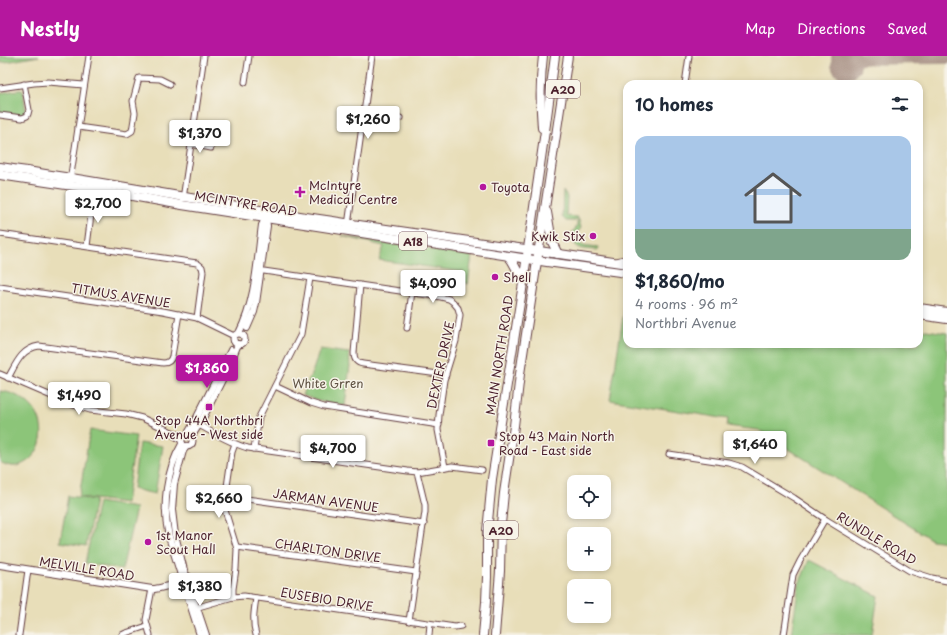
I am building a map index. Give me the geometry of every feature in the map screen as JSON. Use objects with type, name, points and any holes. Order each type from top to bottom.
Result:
[{"type":"main road","points":[[543,56],[540,83],[540,102],[543,143]]},
{"type":"main road","name":"MAIN NORTH ROAD","points":[[483,635],[487,584],[487,532],[489,502],[528,249],[555,56]]},
{"type":"main road","name":"MAIN NORTH ROAD","points":[[495,635],[504,493],[538,251],[568,56]]},
{"type":"main road","name":"MCINTYRE ROAD","points":[[0,167],[70,182],[99,190],[267,214],[348,227],[453,248],[537,260]]},
{"type":"main road","name":"MCINTYRE ROAD","points":[[0,175],[70,182]]},
{"type":"main road","points":[[546,206],[552,242],[558,254]]},
{"type":"main road","name":"MCINTYRE ROAD","points":[[348,227],[436,236],[528,249]]},
{"type":"main road","points":[[436,236],[437,241],[453,248]]},
{"type":"main road","name":"A18","points":[[528,249],[623,263]]},
{"type":"main road","points":[[508,256],[523,281]]},
{"type":"main road","name":"A18","points":[[537,260],[623,272]]},
{"type":"main road","points":[[923,309],[947,312]]},
{"type":"main road","points":[[923,316],[947,319]]},
{"type":"street","points":[[70,182],[89,56]]},
{"type":"street","points":[[183,201],[204,56]]},
{"type":"street","points":[[245,82],[249,56]]},
{"type":"street","points":[[348,227],[372,56]]},
{"type":"street","points":[[686,80],[689,56]]},
{"type":"street","points":[[78,126],[127,134],[132,132],[135,113],[133,101],[139,78],[160,79],[170,84]]},
{"type":"street","points":[[0,88],[48,82],[84,85]]},
{"type":"street","points":[[0,115],[25,118],[29,110],[24,84]]},
{"type":"street","points":[[363,112],[400,118]]},
{"type":"street","points":[[191,144],[211,148]]},
{"type":"street","points":[[87,246],[93,199]]},
{"type":"street","points":[[185,440],[193,434],[196,424],[230,364],[238,338],[254,312],[258,270],[267,226],[267,214]]},
{"type":"street","points":[[0,234],[200,264],[203,272],[197,318]]},
{"type":"street","points":[[614,262],[623,259]]},
{"type":"street","name":"DEXTER DRIVE","points":[[258,270],[445,297],[455,304],[459,312],[460,319],[456,341],[446,376],[438,425],[445,466]]},
{"type":"street","points":[[254,449],[259,417],[301,334],[304,323],[310,278]]},
{"type":"street","points":[[360,285],[354,353],[356,360],[363,364],[446,376]]},
{"type":"street","name":"TITMUS AVENUE","points":[[0,287],[179,314],[197,318],[238,338]]},
{"type":"street","points":[[407,328],[412,292]]},
{"type":"street","points":[[8,378],[19,358],[31,348],[39,346],[163,363],[168,362],[171,360],[172,356],[179,314]]},
{"type":"street","points":[[0,374],[70,404],[90,410],[126,414],[146,419],[185,440]]},
{"type":"street","points":[[274,386],[304,401],[324,407],[438,425]]},
{"type":"street","points":[[196,424],[235,444],[254,449],[417,472],[445,466],[482,470]]},
{"type":"street","points":[[185,440],[185,448],[174,484],[172,510],[183,581],[206,635]]},
{"type":"street","points":[[233,597],[237,547],[224,508],[232,452],[235,444]]},
{"type":"street","points":[[668,454],[729,463],[742,467],[825,519]]},
{"type":"street","points":[[409,621],[424,524],[425,506],[417,472]]},
{"type":"street","name":"JARMAN AVENUE","points":[[226,496],[424,524]]},
{"type":"street","name":"RUNDLE ROAD","points":[[784,635],[793,575],[825,519],[910,571],[947,581]]},
{"type":"street","name":"CHARLTON DRIVE","points":[[237,547],[416,572]]},
{"type":"street","name":"MELVILLE ROAD","points":[[0,565],[152,589],[157,589],[183,581]]},
{"type":"street","points":[[19,635],[28,570]]},
{"type":"street","points":[[150,635],[146,620],[152,589]]},
{"type":"street","name":"EUSEBIO DRIVE","points":[[195,608],[233,597],[244,596],[455,628],[460,626]]},
{"type":"street","points":[[256,598],[253,619],[253,626],[256,635]]},
{"type":"street","points":[[195,608],[200,635]]},
{"type":"street","points":[[429,635],[430,624]]},
{"type":"street","points":[[122,635],[147,626]]},
{"type":"green space","points":[[0,56],[39,56],[0,63]]},
{"type":"green space","points":[[18,90],[23,91],[26,114],[22,115],[0,112],[0,93]]},
{"type":"green space","points":[[563,191],[567,197],[566,215],[577,217],[579,219],[575,221],[566,221],[562,217]]},
{"type":"green space","points":[[579,220],[581,228],[576,234],[576,240],[582,245],[598,247],[598,250],[577,247],[572,240],[571,235]]},
{"type":"green space","points":[[342,236],[472,256],[468,284],[461,281],[463,272],[379,260],[384,246]]},
{"type":"green space","points":[[623,317],[623,348],[923,348],[923,330],[947,333],[947,542],[932,540],[759,430],[727,426],[728,419],[610,400]]},
{"type":"green space","name":"White Grren","points":[[320,349],[349,353],[350,365],[345,406],[318,401],[302,395]]},
{"type":"green space","points":[[0,391],[22,398],[34,409],[41,423],[42,431],[39,447],[29,460],[17,466],[9,466],[0,462]]},
{"type":"green space","points":[[90,430],[136,436],[126,503],[79,497]]},
{"type":"green space","points":[[139,443],[163,446],[155,494],[133,489]]},
{"type":"green space","points":[[68,496],[95,500],[86,546],[60,542]]},
{"type":"green space","points":[[98,502],[136,508],[122,570],[85,563]]},
{"type":"green space","points":[[809,560],[878,596],[872,635],[791,635],[799,584]]},
{"type":"taxiway","points":[[846,59],[947,58]]},
{"type":"runway","points":[[846,56],[846,64]]},
{"type":"place","name":"Toyota","points":[[483,187]]},
{"type":"place","name":"McIntyre Medical Centre","points":[[300,192]]},
{"type":"place","name":"Kwik Stix","points":[[593,236]]},
{"type":"place","name":"Shell","points":[[495,277]]},
{"type":"place","name":"Stop 44A Northbri Avenue - West side","points":[[209,407]]},
{"type":"place","name":"Stop 43 Main North Road - East side","points":[[491,443]]},
{"type":"place","name":"1st Manor Scout Hall","points":[[148,542]]}]
